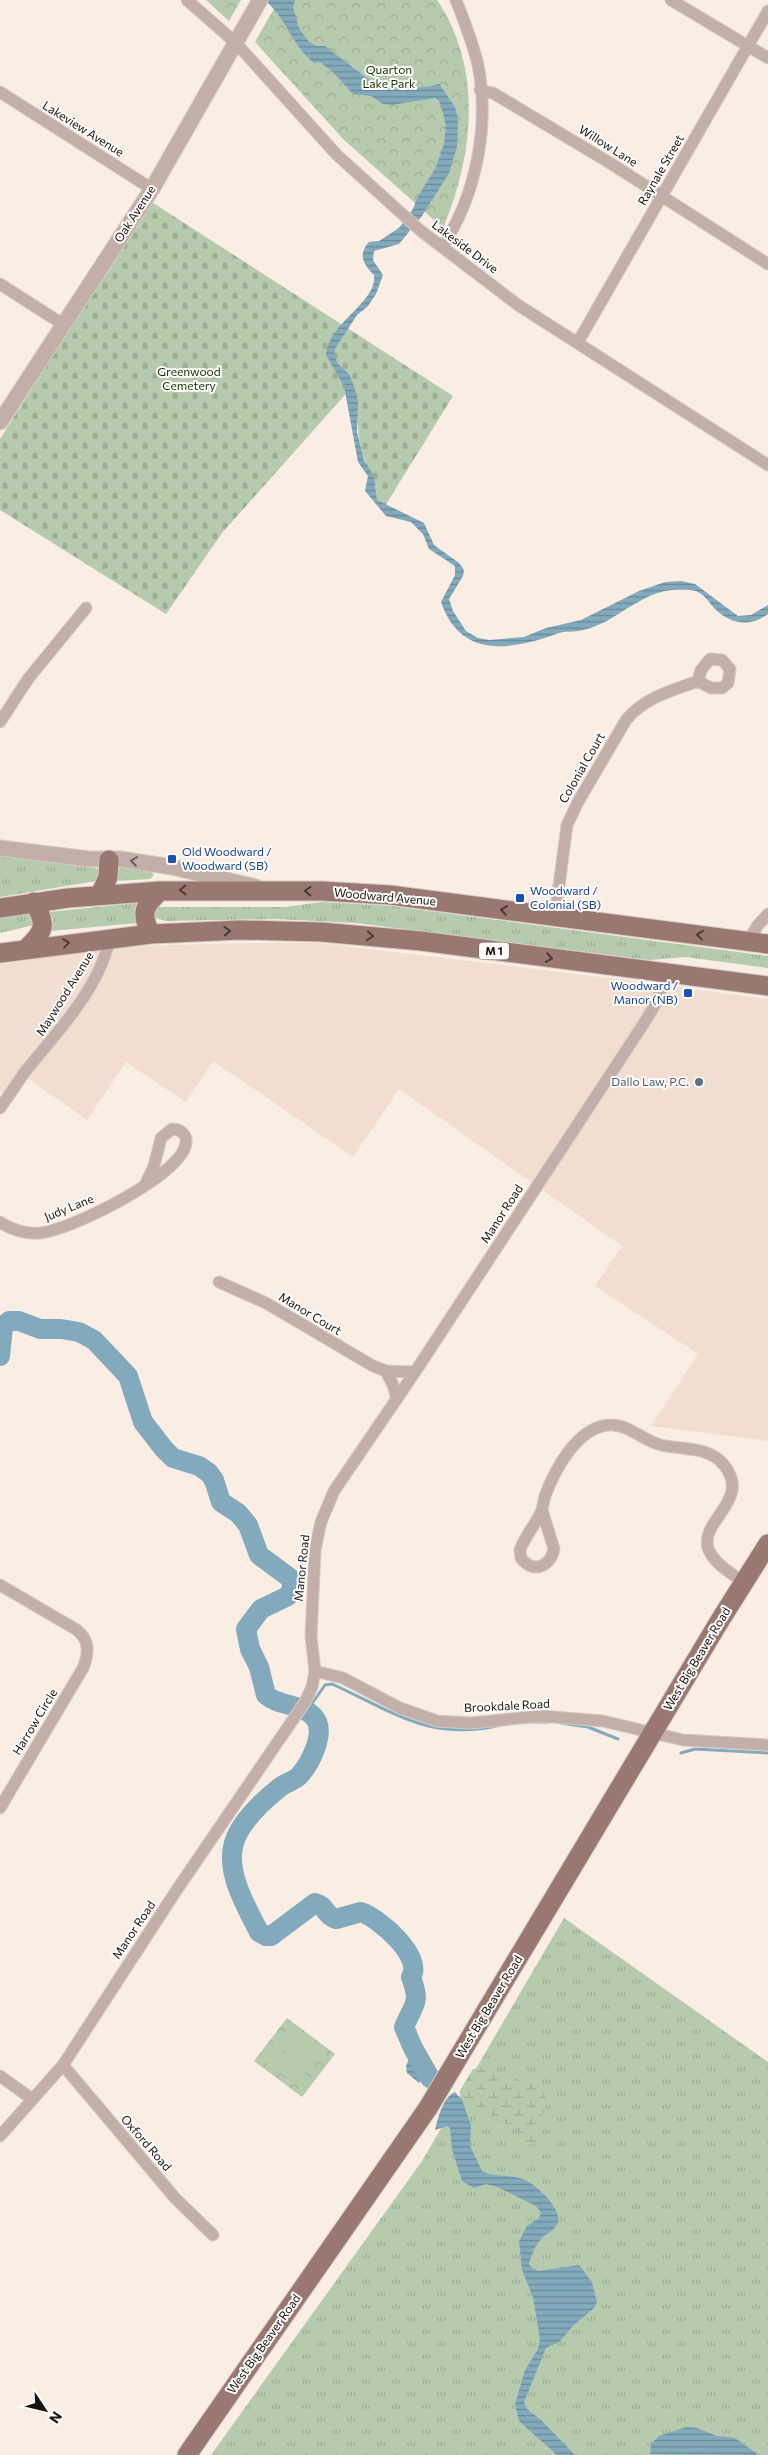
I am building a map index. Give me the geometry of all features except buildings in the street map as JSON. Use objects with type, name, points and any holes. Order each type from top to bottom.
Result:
[{"type":"main road","points":[[100,895],[108,877],[109,860]]},
{"type":"main road","name":"Woodward Avenue","points":[[0,908],[34,902],[160,891],[267,890],[390,895],[768,944]]},
{"type":"main road","points":[[151,934],[144,913],[151,900],[160,891]]},
{"type":"main road","points":[[26,948],[36,939],[43,925],[40,913],[34,902]]},
{"type":"main road","name":"M 1","points":[[0,952],[110,937],[151,934],[240,930],[321,932],[421,941],[768,986]]},
{"type":"main road","points":[[740,982],[768,979]]},
{"type":"main road","name":"West Big Beaver Road","points":[[187,2455],[428,2108],[768,1544]]},
{"type":"street","name":"Lakeside Drive","points":[[187,0],[236,43],[337,155],[421,231],[518,304],[768,465]]},
{"type":"street","points":[[442,247],[465,206],[472,181],[481,119],[478,65],[456,0]]},
{"type":"street","points":[[671,0],[768,58]]},
{"type":"street","name":"Oak Avenue","points":[[0,422],[152,189],[259,1]]},
{"type":"street","name":"Raynale Street","points":[[578,342],[768,11]]},
{"type":"street","name":"Willow Lane","points":[[480,90],[493,93],[535,117],[768,264]]},
{"type":"street","name":"Lakeview Avenue","points":[[0,92],[152,189]]},
{"type":"street","points":[[0,284],[64,325]]},
{"type":"street","points":[[0,722],[28,678],[86,608]]},
{"type":"street","name":"Colonial Court","points":[[555,916],[567,825],[578,802],[626,720],[636,708],[649,699],[698,681]]},
{"type":"street","points":[[0,848],[172,867],[267,890]]},
{"type":"street","points":[[748,941],[768,914]]},
{"type":"street","name":"Maywood Avenue","points":[[0,1108],[23,1075],[52,1042],[96,976],[107,952],[110,937]]},
{"type":"street","name":"Manor Road","points":[[0,2136],[63,2065],[176,1891],[305,1702],[312,1688],[316,1671],[311,1636],[315,1550],[322,1522],[341,1478],[416,1372],[646,1020],[657,1002],[666,973]]},
{"type":"street","name":"Judy Lane","points":[[0,1222],[23,1232],[49,1232],[98,1212],[145,1185],[180,1157],[186,1144],[186,1139],[182,1132],[177,1129],[169,1130],[161,1138],[154,1166],[145,1185]]},
{"type":"street","name":"Manor Court","points":[[219,1282],[266,1303],[325,1340],[386,1371],[416,1372]]},
{"type":"street","points":[[386,1371],[394,1385],[396,1399]]},
{"type":"street","points":[[542,1510],[553,1480],[571,1450],[581,1438],[602,1426],[614,1424],[658,1444],[711,1454],[725,1466],[732,1484],[731,1495],[727,1505],[708,1538],[708,1548],[718,1562],[744,1582]]},
{"type":"street","name":"Harrow Circle","points":[[0,1585],[77,1630],[83,1636],[88,1648],[83,1668],[0,1808]]},
{"type":"street","name":"Brookdale Road","points":[[316,1671],[343,1678],[400,1708],[437,1721],[471,1723],[541,1716],[603,1721],[683,1740],[768,1744]]},
{"type":"street","name":"Oxford Road","points":[[63,2065],[175,2198],[213,2235]]},
{"type":"street","points":[[0,2076],[32,2099]]},
{"type":"shaded area","points":[[320,943],[768,999],[768,1441],[651,1426],[698,1354],[595,1286],[622,1246],[399,1089],[353,1157],[213,1061],[186,1102],[126,1062],[87,1120],[19,1072],[3,1094],[0,1092],[0,964],[131,946]]},
{"type":"green space","points":[[206,0],[241,0],[229,21]]},
{"type":"green space","name":"Quarton Lake Park","points":[[279,0],[437,0],[452,26],[462,54],[469,112],[467,142],[462,171],[454,200],[443,228],[343,139],[255,42]]},
{"type":"green space","name":"Greenwood Cemetery","points":[[150,201],[453,396],[385,506],[377,500],[375,484],[361,448],[353,386],[222,533],[166,614],[0,510],[0,439]]},
{"type":"green space","points":[[0,855],[101,869],[102,880],[0,897]]},
{"type":"green space","points":[[120,865],[150,870],[154,875],[150,879],[115,881],[116,869]]},
{"type":"green space","points":[[322,902],[392,906],[768,956],[768,968],[686,957],[649,960],[356,923],[276,919],[165,921],[153,917],[154,910],[160,907],[285,907]]},
{"type":"green space","points":[[137,903],[137,923],[51,931],[53,919],[49,912]]},
{"type":"green space","points":[[28,913],[36,918],[34,925],[0,933],[0,918]]},
{"type":"green space","points":[[564,1918],[768,2062],[768,2455],[211,2455],[422,2161]]},
{"type":"green space","points":[[287,2018],[335,2054],[302,2097],[254,2061]]},
{"type":"green space","points":[[291,2029],[322,2052],[311,2066],[280,2043]]},
{"type":"green space","points":[[277,2048],[308,2071],[297,2085],[266,2062]]},
{"type":"green space","points":[[486,2068],[495,2074],[502,2072],[521,2082],[538,2082],[547,2101],[536,2143],[527,2145],[516,2128],[501,2122],[481,2108],[467,2110],[467,2104],[459,2092],[473,2069]]},
{"type":"water","points":[[264,0],[295,0],[293,7],[299,28],[309,42],[316,46],[325,46],[368,79],[395,89],[439,84],[455,107],[458,119],[457,147],[449,173],[422,216],[399,244],[374,251],[373,260],[383,275],[376,294],[368,306],[357,315],[335,349],[334,355],[338,364],[349,374],[354,386],[358,402],[357,432],[364,460],[374,476],[377,500],[424,523],[434,545],[459,563],[464,570],[463,576],[449,599],[453,611],[466,631],[478,638],[489,640],[524,637],[546,628],[581,620],[639,591],[665,582],[681,581],[695,584],[738,616],[751,615],[768,605],[768,614],[754,621],[733,621],[720,613],[698,592],[672,590],[655,594],[607,621],[589,628],[561,632],[541,639],[506,646],[490,646],[475,642],[461,634],[450,621],[441,602],[455,575],[455,566],[429,549],[423,534],[411,522],[386,516],[365,491],[368,476],[358,462],[344,386],[326,355],[329,343],[335,333],[361,304],[373,285],[374,275],[363,260],[365,247],[369,242],[379,241],[399,228],[413,209],[417,198],[436,167],[444,144],[446,126],[443,113],[439,101],[435,98],[391,105],[383,104],[371,96],[353,94],[333,72],[320,62],[314,63],[306,56],[278,14]]},
{"type":"water","points":[[415,2045],[427,2056],[432,2065],[431,2075],[428,2080],[422,2080],[419,2083],[407,2073],[406,2066]]},
{"type":"water","points":[[455,2092],[462,2100],[471,2125],[470,2146],[482,2171],[523,2179],[548,2198],[557,2212],[557,2224],[536,2246],[529,2264],[531,2268],[538,2271],[579,2265],[592,2282],[597,2302],[594,2308],[574,2325],[559,2342],[546,2348],[524,2402],[527,2409],[541,2420],[575,2455],[557,2455],[519,2421],[515,2404],[525,2370],[538,2349],[540,2339],[533,2297],[522,2270],[519,2241],[527,2226],[539,2218],[541,2213],[536,2206],[497,2187],[486,2184],[474,2188],[462,2181],[452,2149],[450,2128],[447,2126],[435,2130],[444,2103]]},
{"type":"water","points":[[686,2427],[697,2428],[717,2436],[735,2438],[759,2455],[650,2454],[651,2444],[659,2436]]},
{"type":"waterway","points":[[0,1356],[3,1327],[9,1321],[19,1321],[40,1329],[61,1329],[79,1332],[94,1340],[128,1376],[143,1422],[164,1449],[173,1458],[199,1466],[209,1473],[214,1480],[221,1502],[238,1513],[248,1525],[259,1555],[290,1578],[293,1587],[288,1596],[261,1609],[246,1629],[250,1649],[259,1667],[266,1695],[278,1702],[303,1709],[314,1717],[318,1723],[318,1739],[308,1764],[299,1776],[281,1786],[252,1814],[240,1830],[233,1847],[232,1858],[235,1880],[259,1932],[266,1936],[271,1936],[315,1903],[319,1904],[332,1918],[336,1919],[361,1912],[378,1922],[398,1939],[411,1959],[413,1969],[411,1977],[416,1993],[415,2003],[404,2027],[413,2048],[430,2078]]},
{"type":"waterway","points":[[306,1712],[325,1685],[332,1684],[394,1714],[432,1727],[453,1730],[501,1725]]},
{"type":"waterway","points":[[532,1722],[548,1722]]},
{"type":"waterway","points":[[561,1723],[588,1727],[618,1739]]},
{"type":"waterway","points":[[681,1753],[695,1749],[768,1753]]},
{"type":"place","name":"Old Woodward / Woodward (SB)","points":[[172,859]]},
{"type":"place","name":"Woodward / Colonial (SB)","points":[[520,898]]},
{"type":"place","name":"Woodward / Manor (NB)","points":[[688,993]]},
{"type":"place","name":"Dallo Law, P.C.","points":[[699,1082]]}]
